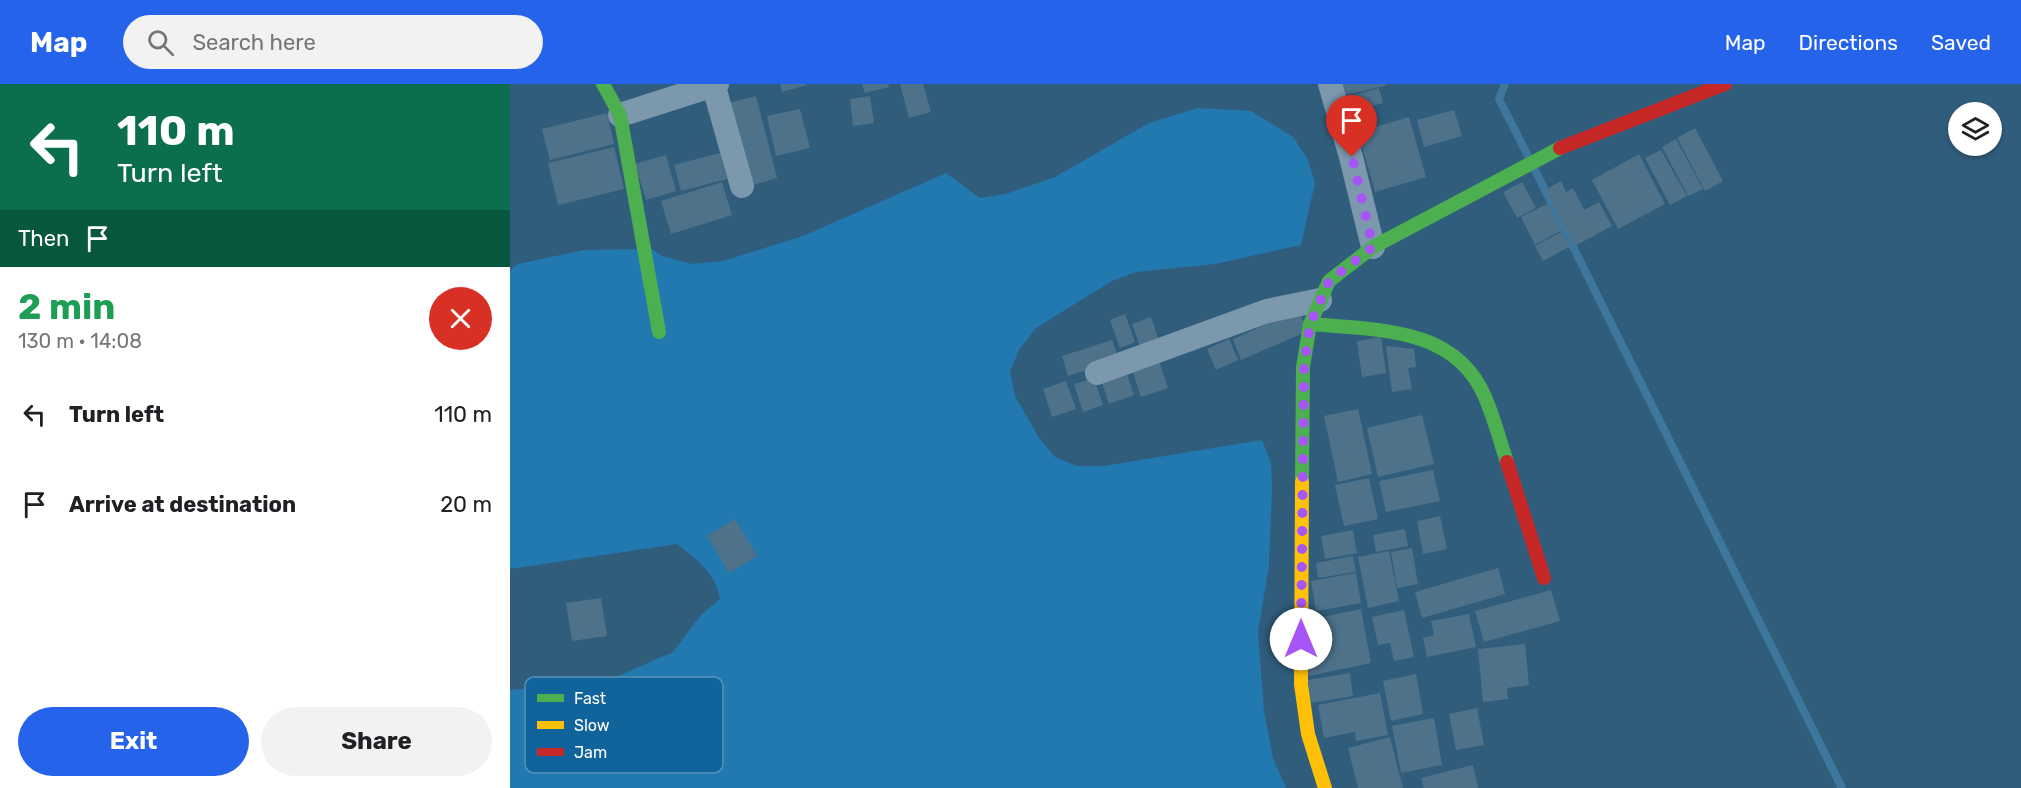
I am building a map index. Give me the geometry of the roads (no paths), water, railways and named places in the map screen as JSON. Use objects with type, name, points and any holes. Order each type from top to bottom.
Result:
[{"type":"street","points":[[603,84],[620,115],[659,332]]},
{"type":"street","points":[[1330,84],[1352,157],[1373,247]]},
{"type":"street","points":[[1325,788],[1308,734],[1301,684],[1304,367],[1310,324],[1329,281],[1373,247],[1553,151],[1725,84]]},
{"type":"street","points":[[620,115],[715,85],[742,186]]},
{"type":"street","points":[[1097,372],[1267,311],[1320,300]]},
{"type":"street","points":[[1310,324],[1417,337],[1453,354],[1472,373],[1485,396],[1544,578]]},
{"type":"waterway","points":[[1505,84],[1499,99],[1528,156]]},
{"type":"waterway","points":[[1534,168],[1842,788]]}]
